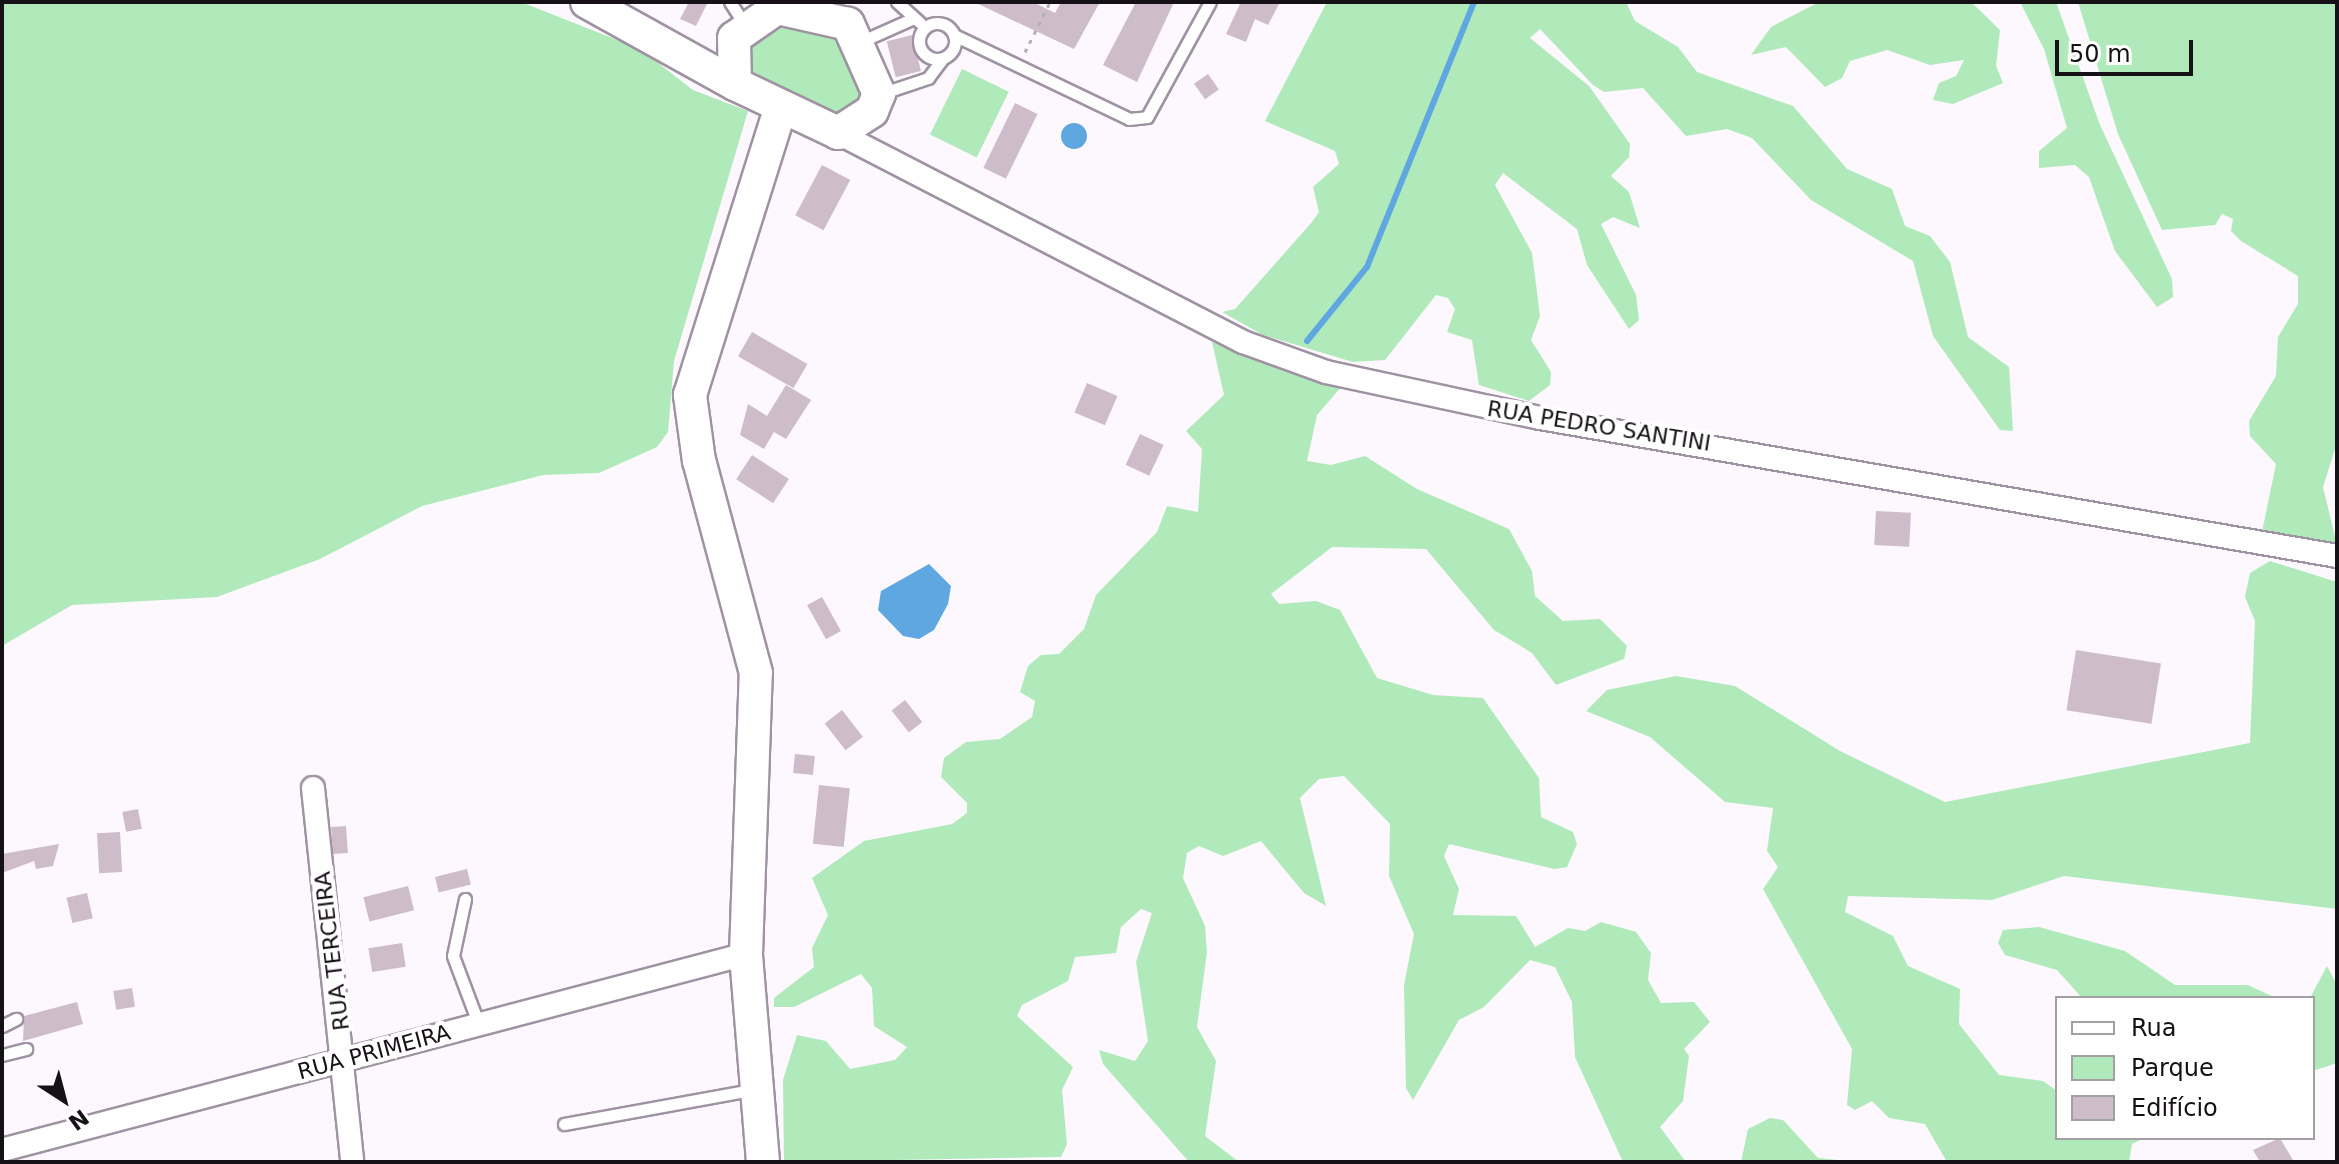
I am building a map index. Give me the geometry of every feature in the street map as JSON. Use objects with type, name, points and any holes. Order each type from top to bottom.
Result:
[{"type":"street","points":[[587,2],[670,43],[735,84],[838,133],[876,102],[840,16],[774,5],[737,22],[670,43]]},
{"type":"street","points":[[735,84],[737,22]]},
{"type":"street","name":"RUA PEDRO SANTINI","points":[[876,102],[880,139],[904,166]]},
{"type":"street","points":[[763,1162],[746,954],[756,673],[699,461],[690,395],[781,107]]},
{"type":"street","name":"RUA PEDRO SANTINI","points":[[838,133],[1243,342],[1326,372],[1540,418],[2337,556]]},
{"type":"street","name":"RUA TERCEIRA","points":[[313,788],[345,1060],[352,1162]]},
{"type":"street","name":"RUA PRIMEIRA","points":[[2,1150],[746,954]]},
{"type":"lane","points":[[897,2],[926,28],[946,25],[954,35],[1129,119],[1147,117],[1158,109],[1210,2]]},
{"type":"lane","points":[[840,16],[914,18]]},
{"type":"lane","points":[[926,28],[924,53],[943,58]]},
{"type":"lane","points":[[876,102],[928,78],[943,58],[954,35]]},
{"type":"lane","points":[[465,899],[453,956],[479,1025]]},
{"type":"lane","points":[[2,1026],[16,1019]]},
{"type":"lane","points":[[2,1055],[26,1049]]},
{"type":"lane","points":[[564,1124],[757,1089]]},
{"type":"path","points":[[1018,67],[1050,2]]},
{"type":"green space","points":[[2,2],[521,2],[640,49],[693,90],[748,111],[674,361],[668,432],[657,447],[599,473],[543,475],[422,506],[320,559],[217,597],[72,605],[2,646]]},
{"type":"green space","points":[[1327,2],[1626,2],[1635,21],[1678,47],[1697,72],[1793,106],[1847,169],[1892,189],[1905,226],[1930,236],[1950,262],[1968,337],[2009,367],[2013,431],[2000,430],[1933,336],[1913,261],[1811,200],[1752,138],[1727,129],[1686,136],[1643,88],[1604,92],[1593,85],[1540,29],[1530,38],[1589,86],[1630,144],[1629,157],[1611,176],[1629,192],[1640,228],[1613,217],[1601,224],[1636,295],[1639,320],[1629,329],[1587,265],[1577,229],[1503,173],[1495,185],[1532,253],[1540,316],[1531,340],[1551,372],[1550,385],[1529,401],[1479,385],[1472,340],[1447,332],[1455,309],[1448,298],[1436,295],[1385,360],[1353,362],[1263,335],[1222,312],[1235,309],[1312,222],[1319,212],[1313,187],[1339,164],[1335,151],[1265,121]]},
{"type":"green space","points":[[1819,2],[1971,2],[2000,30],[1996,66],[2003,83],[1953,104],[1933,100],[1939,83],[1956,76],[1964,60],[1930,65],[1887,50],[1850,61],[1842,78],[1825,87],[1786,47],[1751,55],[1771,27]]},
{"type":"green space","points":[[2020,2],[2056,2],[2100,125],[2172,279],[2173,297],[2157,307],[2115,251],[2089,177],[2075,165],[2039,168],[2039,151],[2067,128],[2044,49]]},
{"type":"green space","points":[[2078,2],[2337,2],[2337,443],[2323,487],[2337,545],[2262,532],[2276,464],[2250,436],[2249,421],[2276,376],[2278,337],[2298,304],[2298,276],[2241,241],[2231,231],[2233,219],[2222,214],[2215,225],[2162,230],[2118,134]]},
{"type":"green space","points":[[780,23],[839,31],[868,94],[844,119],[753,73],[748,45]]},
{"type":"green space","points":[[962,69],[1009,92],[977,157],[930,135]]},
{"type":"green space","points":[[1212,342],[1342,386],[1317,415],[1307,461],[1331,465],[1365,456],[1417,489],[1509,529],[1532,571],[1535,596],[1563,621],[1600,619],[1627,646],[1624,659],[1556,685],[1532,653],[1494,630],[1426,549],[1332,547],[1271,594],[1279,604],[1316,601],[1340,610],[1377,678],[1433,695],[1483,698],[1539,778],[1541,817],[1573,832],[1577,844],[1567,867],[1554,869],[1449,844],[1444,856],[1459,889],[1453,915],[1516,916],[1535,947],[1568,928],[1585,931],[1601,922],[1636,932],[1651,953],[1648,980],[1661,1003],[1694,1002],[1710,1022],[1684,1049],[1689,1056],[1683,1101],[1660,1127],[1686,1162],[1623,1162],[1575,1057],[1572,1002],[1555,967],[1530,960],[1484,1007],[1459,1020],[1413,1100],[1406,1088],[1404,985],[1414,934],[1389,876],[1390,824],[1344,776],[1319,779],[1300,798],[1326,906],[1304,893],[1261,841],[1223,856],[1199,846],[1187,853],[1183,878],[1205,926],[1207,952],[1197,1027],[1216,1061],[1205,1136],[1239,1162],[1189,1162],[1103,1064],[1099,1050],[1135,1061],[1148,1041],[1136,962],[1152,913],[1141,909],[1121,927],[1116,953],[1075,957],[1068,981],[1022,1005],[1017,1016],[1073,1067],[1062,1090],[1067,1144],[1061,1157],[784,1162],[783,1080],[797,1035],[826,1041],[850,1069],[895,1060],[907,1047],[874,1026],[872,988],[861,974],[794,1007],[774,1007],[774,998],[814,967],[812,948],[828,915],[812,878],[864,841],[952,824],[967,813],[967,803],[941,777],[944,758],[966,742],[1000,739],[1032,717],[1035,701],[1020,692],[1028,666],[1041,655],[1059,654],[1084,629],[1096,595],[1157,532],[1167,506],[1198,512],[1202,449],[1186,431],[1224,395]]},
{"type":"green space","points":[[2270,561],[2337,582],[2337,909],[2064,876],[1992,900],[1848,896],[1845,912],[1893,936],[1908,966],[1960,989],[1959,1024],[1999,1075],[2043,1081],[2055,1090],[2055,1140],[2140,1140],[2132,1144],[2129,1162],[1947,1162],[1925,1124],[1889,1118],[1872,1101],[1855,1110],[1847,1105],[1852,1049],[1763,889],[1778,867],[1767,851],[1773,808],[1725,802],[1650,737],[1586,711],[1607,690],[1676,676],[1735,686],[1840,751],[1945,802],[2250,743],[2255,621],[2245,597],[2250,573]]},
{"type":"green space","points":[[2039,927],[2125,951],[2175,985],[2248,985],[2272,996],[2080,996],[2057,970],[2005,955],[1998,943],[2003,930]]},
{"type":"green space","points":[[2327,966],[2337,985],[2337,1063],[2315,1070],[2315,996],[2311,996]]},
{"type":"green space","points":[[1770,1118],[1783,1120],[1818,1158],[1857,1162],[1741,1162],[1748,1129]]},
{"type":"water","points":[[1074,123],[1083,127],[1087,136],[1083,145],[1074,149],[1065,145],[1061,136],[1065,127]]},
{"type":"water","points":[[929,564],[951,586],[948,604],[934,630],[919,639],[903,636],[878,610],[881,591]]},
{"type":"building","points":[[689,2],[708,2],[696,26],[680,19]]},
{"type":"building","points":[[974,2],[1033,2],[1055,13],[1061,2],[1100,2],[1074,49]]},
{"type":"building","points":[[1136,2],[1174,2],[1137,82],[1103,65]]},
{"type":"building","points":[[1241,2],[1280,2],[1268,25],[1255,19],[1246,42],[1226,34]]},
{"type":"building","points":[[912,35],[921,71],[896,77],[887,41]]},
{"type":"building","points":[[1208,74],[1219,90],[1205,99],[1194,84]]},
{"type":"building","points":[[1015,103],[1037,114],[1006,179],[983,168]]},
{"type":"building","points":[[822,165],[850,180],[823,230],[795,215]]},
{"type":"building","points":[[752,332],[807,364],[793,388],[738,356]]},
{"type":"building","points":[[1087,383],[1117,396],[1105,425],[1074,412]]},
{"type":"building","points":[[786,385],[811,400],[786,439],[774,432],[764,449],[740,435],[748,404],[767,416]]},
{"type":"building","points":[[1140,434],[1164,445],[1149,476],[1126,465]]},
{"type":"building","points":[[752,455],[789,479],[773,503],[736,479]]},
{"type":"building","points":[[1876,511],[1911,513],[1909,547],[1874,545]]},
{"type":"building","points":[[822,597],[841,631],[826,639],[807,605]]},
{"type":"building","points":[[2076,650],[2161,663],[2151,724],[2066,710]]},
{"type":"building","points":[[905,700],[922,722],[909,733],[892,710]]},
{"type":"building","points":[[842,710],[863,737],[846,750],[825,724]]},
{"type":"building","points":[[795,754],[815,756],[813,775],[793,773]]},
{"type":"building","points":[[819,785],[850,788],[844,847],[813,844]]},
{"type":"building","points":[[138,809],[142,829],[126,832],[122,812]]},
{"type":"building","points":[[346,826],[348,853],[333,854],[331,827]]},
{"type":"building","points":[[120,832],[122,872],[99,873],[97,833]]},
{"type":"building","points":[[59,844],[53,866],[36,869],[34,861],[2,873],[2,854]]},
{"type":"building","points":[[467,869],[471,885],[439,893],[435,877]]},
{"type":"building","points":[[408,886],[414,910],[369,921],[363,897]]},
{"type":"building","points":[[87,893],[93,918],[72,923],[67,898]]},
{"type":"building","points":[[402,943],[406,967],[372,972],[368,948]]},
{"type":"building","points":[[132,988],[135,1007],[116,1010],[113,991]]},
{"type":"building","points":[[77,1002],[83,1024],[23,1041],[24,1016]]},
{"type":"building","points":[[2281,1140],[2294,1162],[2260,1162],[2253,1150]]},
{"type":"waterway","points":[[1307,341],[1367,267],[1474,2]]}]
